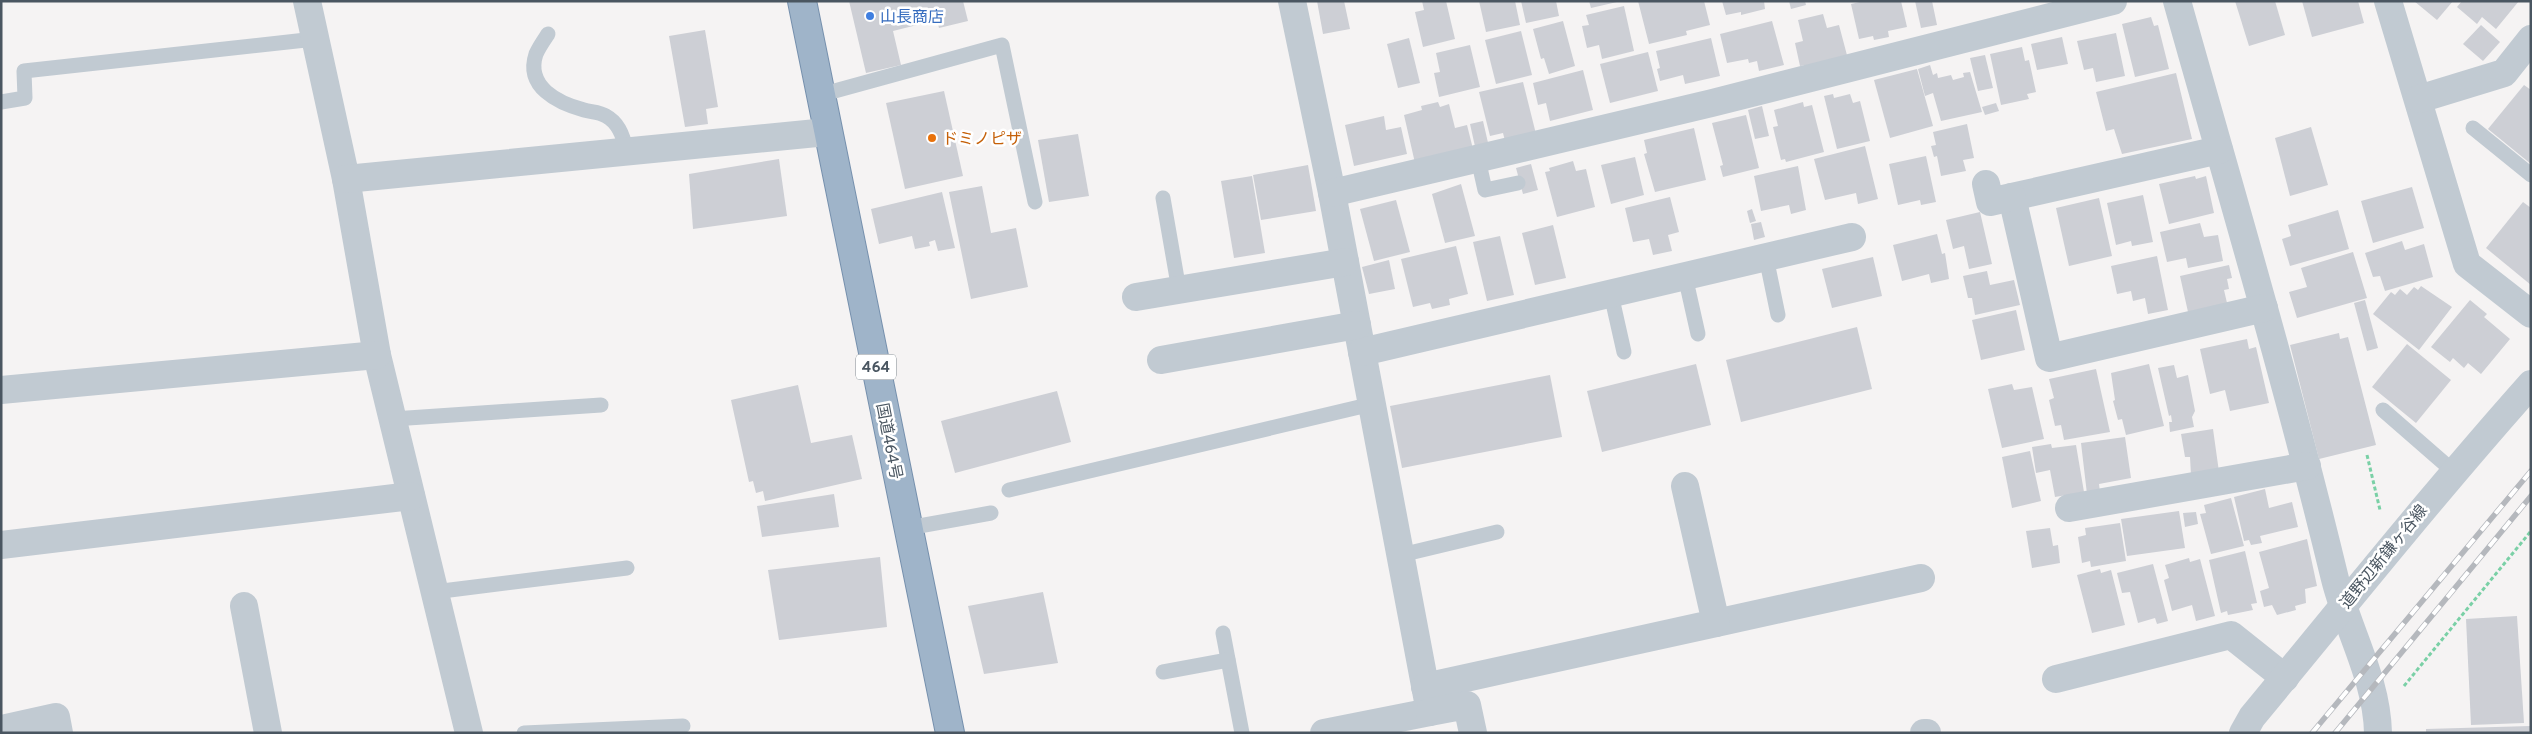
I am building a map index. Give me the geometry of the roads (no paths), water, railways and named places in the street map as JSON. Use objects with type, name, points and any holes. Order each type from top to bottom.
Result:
[{"type":"highway","name":"国道464号","points":[[802,1],[950,733]]},
{"type":"street","points":[[307,1],[346,179],[377,355],[469,733]]},
{"type":"street","points":[[1292,1],[1332,193],[1427,699]]},
{"type":"street","points":[[1332,193],[1712,103],[2113,1]]},
{"type":"street","points":[[2177,1],[2264,308],[2307,466],[2342,607],[2365,667],[2378,725]]},
{"type":"street","points":[[2388,1],[2466,264],[2531,314]]},
{"type":"street","points":[[2418,99],[2504,73],[2531,39]]},
{"type":"street","points":[[346,179],[827,132]]},
{"type":"street","points":[[1986,184],[1990,202],[2219,150]]},
{"type":"street","points":[[2012,197],[2048,358],[2264,308]]},
{"type":"street","points":[[1362,352],[1852,237]]},
{"type":"street","points":[[1136,297],[1345,262]]},
{"type":"street","points":[[1161,360],[1357,325]]},
{"type":"street","points":[[1,390],[377,355]]},
{"type":"street","name":"道野辺新鎌ヶ谷線","points":[[2243,733],[2285,678],[2453,471],[2531,384]]},
{"type":"street","points":[[2069,508],[2307,466]]},
{"type":"street","points":[[1685,486],[1716,623]]},
{"type":"street","points":[[1,545],[411,496]]},
{"type":"street","points":[[1324,733],[1427,699],[1716,623],[1921,578]]},
{"type":"street","points":[[244,606],[268,733]]},
{"type":"street","points":[[2056,679],[2231,635],[2285,678]]},
{"type":"street","points":[[1427,699],[1466,705],[1472,733]]},
{"type":"street","points":[[1,729],[56,717],[59,733]]},
{"type":"lane","points":[[548,34],[536,54],[534,71],[544,91],[558,102],[606,115],[616,125],[624,139],[626,152]]},
{"type":"lane","points":[[1,102],[24,98],[24,71],[315,39]]},
{"type":"lane","points":[[820,95],[1002,45],[1035,202]]},
{"type":"lane","points":[[2473,128],[2531,175]]},
{"type":"lane","points":[[1478,159],[1485,190],[1518,183]]},
{"type":"lane","points":[[1164,198],[1179,290]]},
{"type":"lane","points":[[1766,257],[1778,314]]},
{"type":"lane","points":[[1685,276],[1698,334]]},
{"type":"lane","points":[[1611,294],[1624,352]]},
{"type":"lane","points":[[1009,490],[1372,404]]},
{"type":"lane","points":[[393,419],[601,405]]},
{"type":"lane","points":[[2383,410],[2453,471]]},
{"type":"lane","points":[[908,528],[991,512]]},
{"type":"lane","points":[[1400,554],[1497,532]]},
{"type":"lane","points":[[434,592],[627,568]]},
{"type":"lane","points":[[1223,633],[1242,733]]},
{"type":"lane","points":[[1163,672],[1228,660]]},
{"type":"lane","points":[[524,733],[682,726]]},
{"type":"railway","points":[[2312,733],[2531,471]]},
{"type":"railway","points":[[2335,733],[2531,496]]},
{"type":"place","name":"山長商店","points":[[870,16]]},
{"type":"place","name":"ドミノピザ","points":[[932,138]]}]
